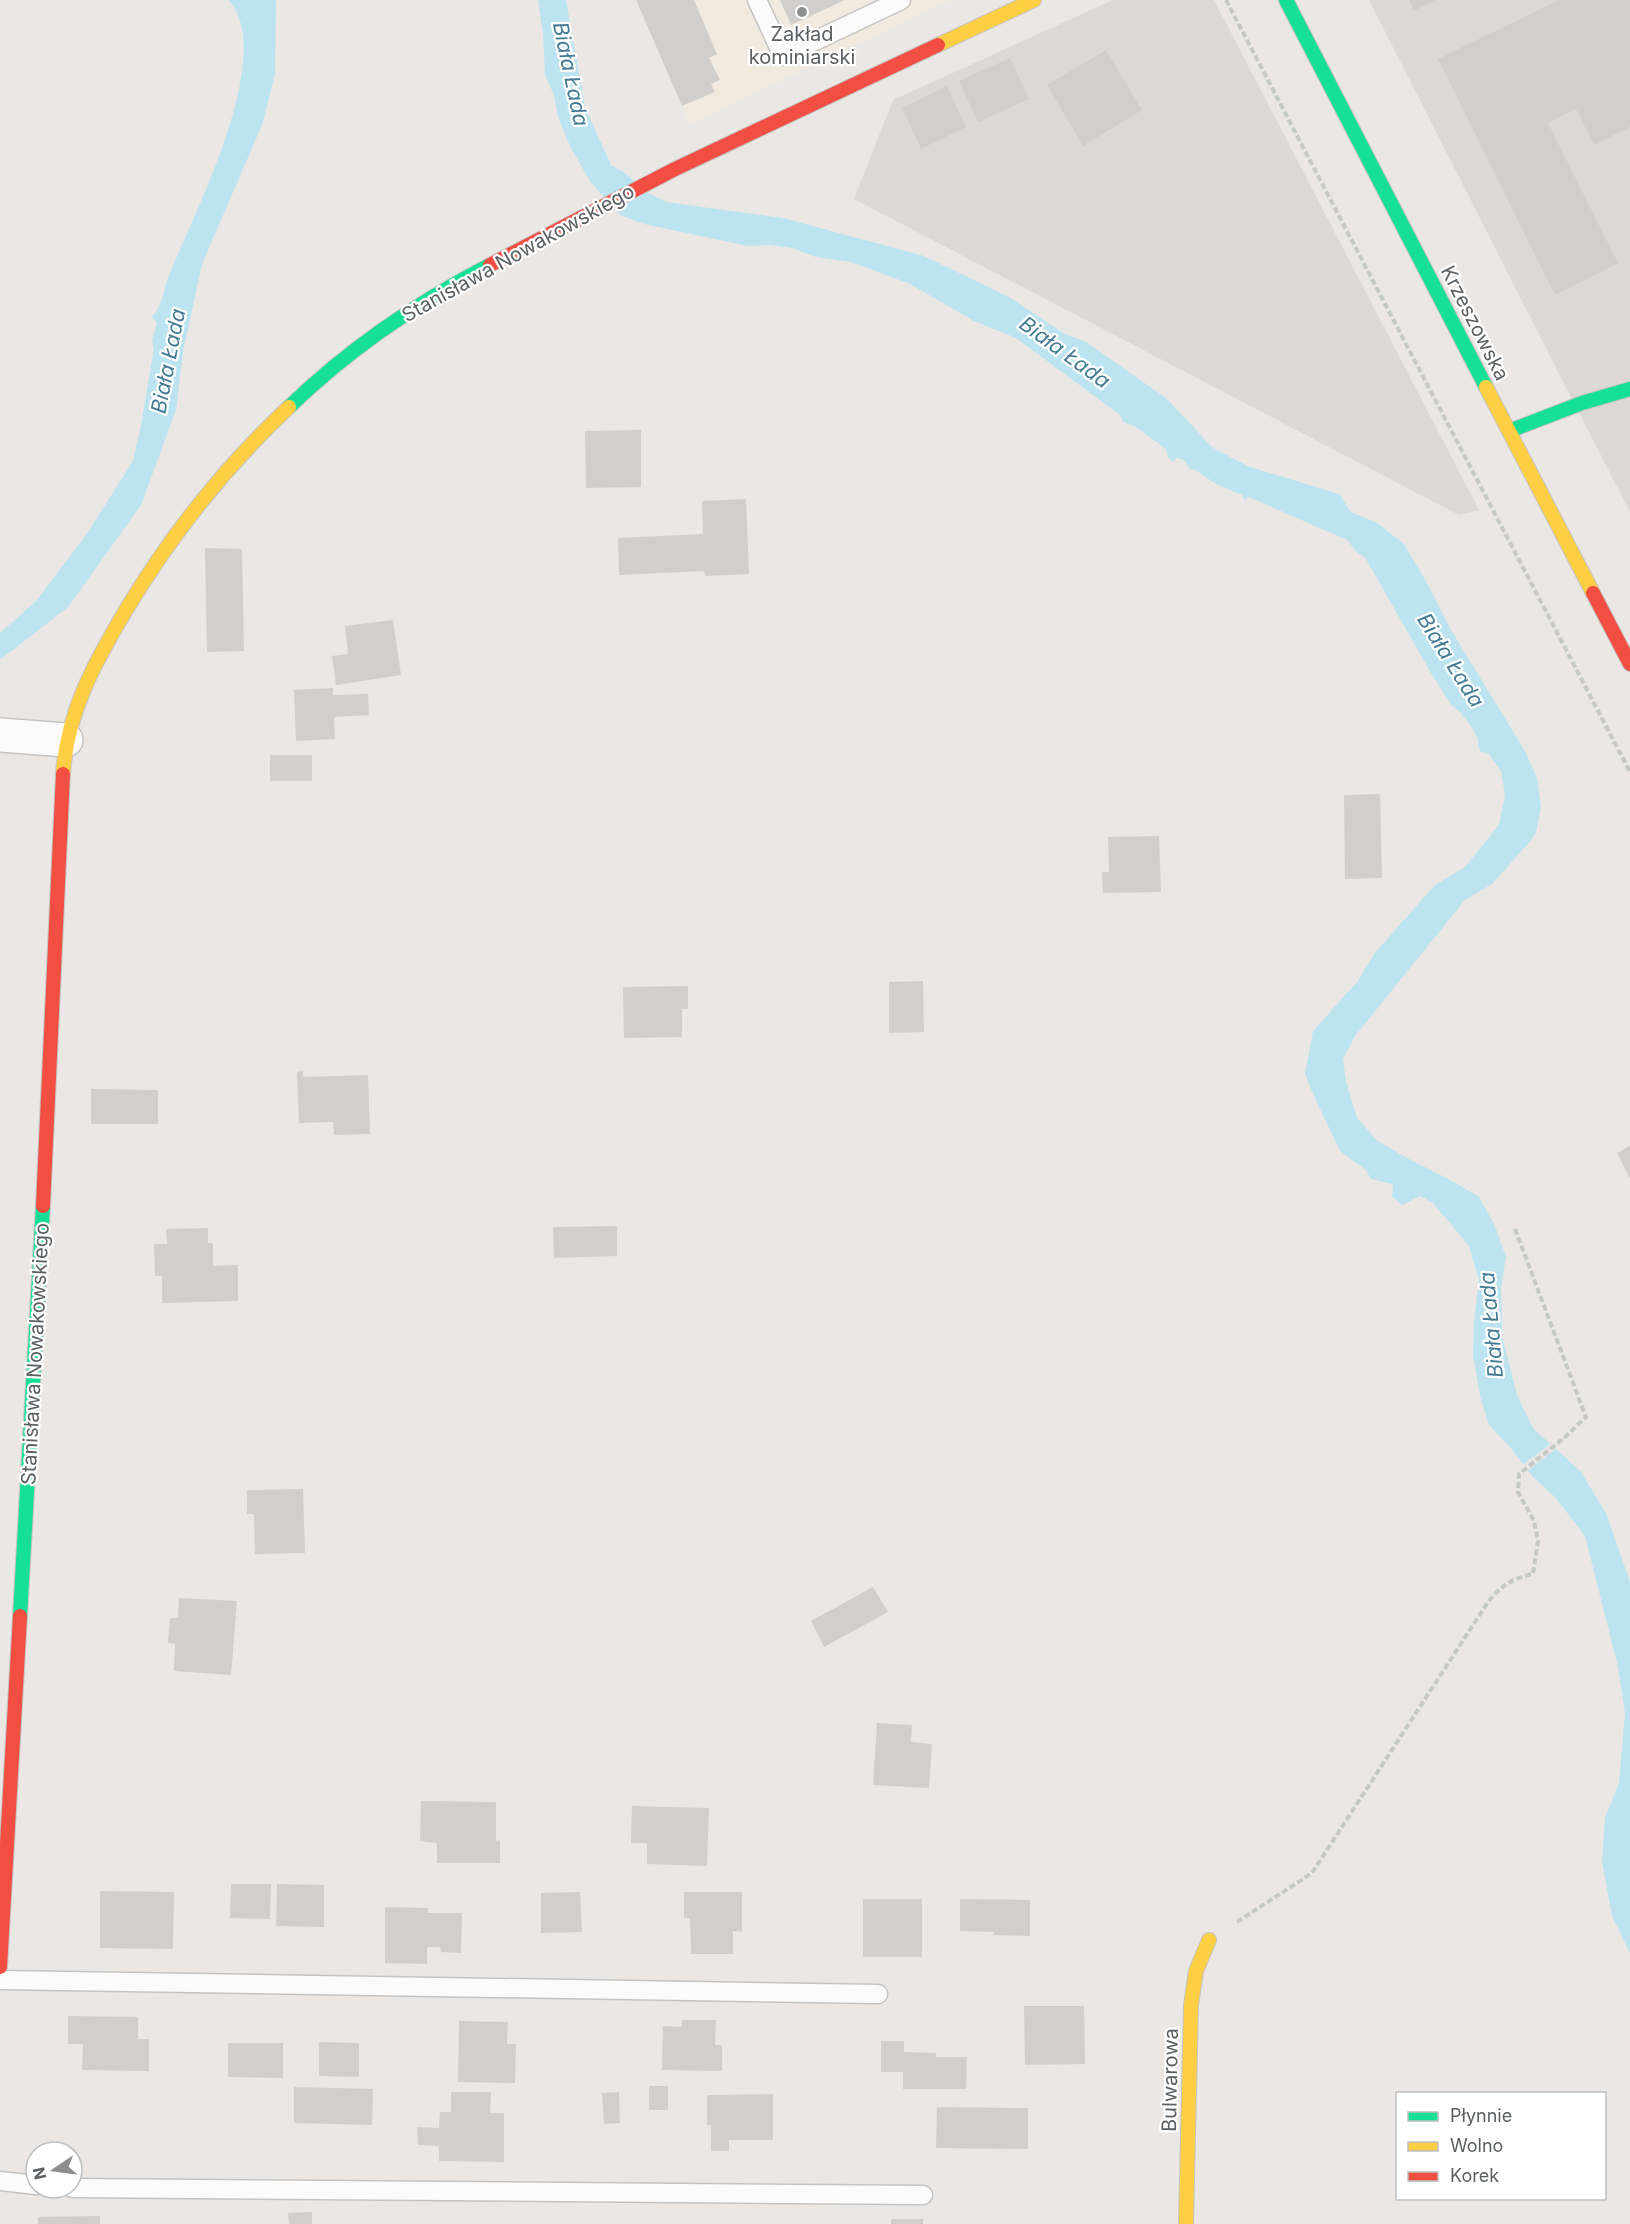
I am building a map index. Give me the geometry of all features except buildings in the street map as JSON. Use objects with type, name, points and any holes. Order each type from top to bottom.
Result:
[{"type":"street","name":"Stanisława Nowakowskiego","points":[[0,1967],[42,1210],[56,889],[66,740],[83,689],[158,556],[197,506],[279,415],[366,340],[431,296],[670,171],[1034,0]]},
{"type":"street","name":"Krzeszowska","points":[[1286,0],[1630,664]]},
{"type":"street","points":[[1509,431],[1630,389]]},
{"type":"street","points":[[0,735],[66,740]]},
{"type":"street","name":"Bulwarowa","points":[[1186,2224],[1191,2005],[1196,1971],[1209,1940]]},
{"type":"lane","points":[[758,0],[783,56],[901,0]]},
{"type":"lane","points":[[0,1980],[878,1994]]},
{"type":"lane","points":[[0,2181],[24,2184]]},
{"type":"lane","points":[[84,2188],[923,2195]]},
{"type":"path","points":[[1226,0],[1630,772]]},
{"type":"path","points":[[1209,1940],[1312,1873],[1488,1602],[1501,1586],[1521,1576],[1533,1574],[1538,1541],[1534,1521],[1518,1492],[1519,1473],[1564,1438],[1586,1417],[1515,1229]]},
{"type":"shaded area","points":[[635,0],[950,0],[690,124]]},
{"type":"shaded area","points":[[1113,0],[1214,0],[1479,510],[1459,515],[854,199],[893,100]]},
{"type":"shaded area","points":[[1369,0],[1630,0],[1630,512],[1550,356]]},
{"type":"water","name":"Biała Łada","points":[[228,0],[276,0],[275,74],[262,125],[202,264],[183,352],[176,410],[141,505],[68,607],[0,660],[0,633],[36,601],[86,535],[133,461],[154,348],[152,341],[157,323],[152,317],[161,301],[169,275],[211,177],[238,95],[244,57],[241,24]]},
{"type":"water","name":"Biała Łada","points":[[538,0],[566,0],[585,107],[611,165],[625,173],[645,191],[666,202],[783,218],[924,256],[1009,297],[1063,333],[1086,342],[1166,398],[1213,448],[1250,467],[1339,494],[1351,512],[1377,523],[1404,544],[1451,630],[1525,751],[1537,778],[1541,807],[1536,833],[1492,884],[1465,900],[1355,1036],[1343,1059],[1346,1081],[1357,1118],[1378,1141],[1479,1197],[1495,1226],[1506,1257],[1501,1287],[1502,1336],[1517,1395],[1533,1428],[1581,1472],[1606,1513],[1630,1582],[1630,1953],[1612,1916],[1602,1861],[1605,1818],[1619,1783],[1625,1713],[1618,1667],[1585,1536],[1555,1497],[1532,1476],[1510,1447],[1489,1425],[1480,1396],[1473,1355],[1479,1280],[1469,1246],[1433,1203],[1420,1196],[1402,1205],[1392,1196],[1393,1184],[1371,1179],[1366,1170],[1340,1151],[1305,1074],[1313,1031],[1358,981],[1374,954],[1435,885],[1465,867],[1499,825],[1505,795],[1501,771],[1488,753],[1481,752],[1478,739],[1471,726],[1452,706],[1431,673],[1366,559],[1347,540],[1249,497],[1245,501],[1242,495],[1190,469],[1184,460],[1176,458],[1173,462],[1168,457],[1166,449],[1136,427],[1123,422],[1120,415],[1016,338],[974,321],[910,284],[851,262],[816,257],[792,248],[770,245],[748,246],[644,224],[620,215],[590,181],[570,146],[558,117],[554,95],[545,75],[543,34]]},
{"type":"pier","points":[[1553,1442],[1558,1447],[1526,1472],[1521,1466]]},
{"type":"traffic: fast","points":[[1286,0],[1486,387]]},
{"type":"traffic: fast","points":[[289,407],[335,366],[384,328],[436,295],[490,265]]},
{"type":"traffic: fast","points":[[1509,431],[1582,403],[1630,389]]},
{"type":"traffic: fast","points":[[20,1616],[43,1206]]},
{"type":"traffic: slow","points":[[938,45],[1034,0]]},
{"type":"traffic: slow","points":[[1486,387],[1593,593]]},
{"type":"traffic: slow","points":[[63,774],[70,730],[84,688],[93,668],[143,582],[200,503],[243,453],[289,407]]},
{"type":"traffic: slow","points":[[1186,2224],[1191,2005],[1196,1971],[1209,1940]]},
{"type":"traffic: jam","points":[[490,265],[675,169],[938,45]]},
{"type":"traffic: jam","points":[[1593,593],[1630,664]]},
{"type":"traffic: jam","points":[[43,1206],[63,774]]},
{"type":"traffic: jam","points":[[0,1967],[20,1616]]},
{"type":"place","name":"Zakład kominiarski","points":[[802,12]]}]
